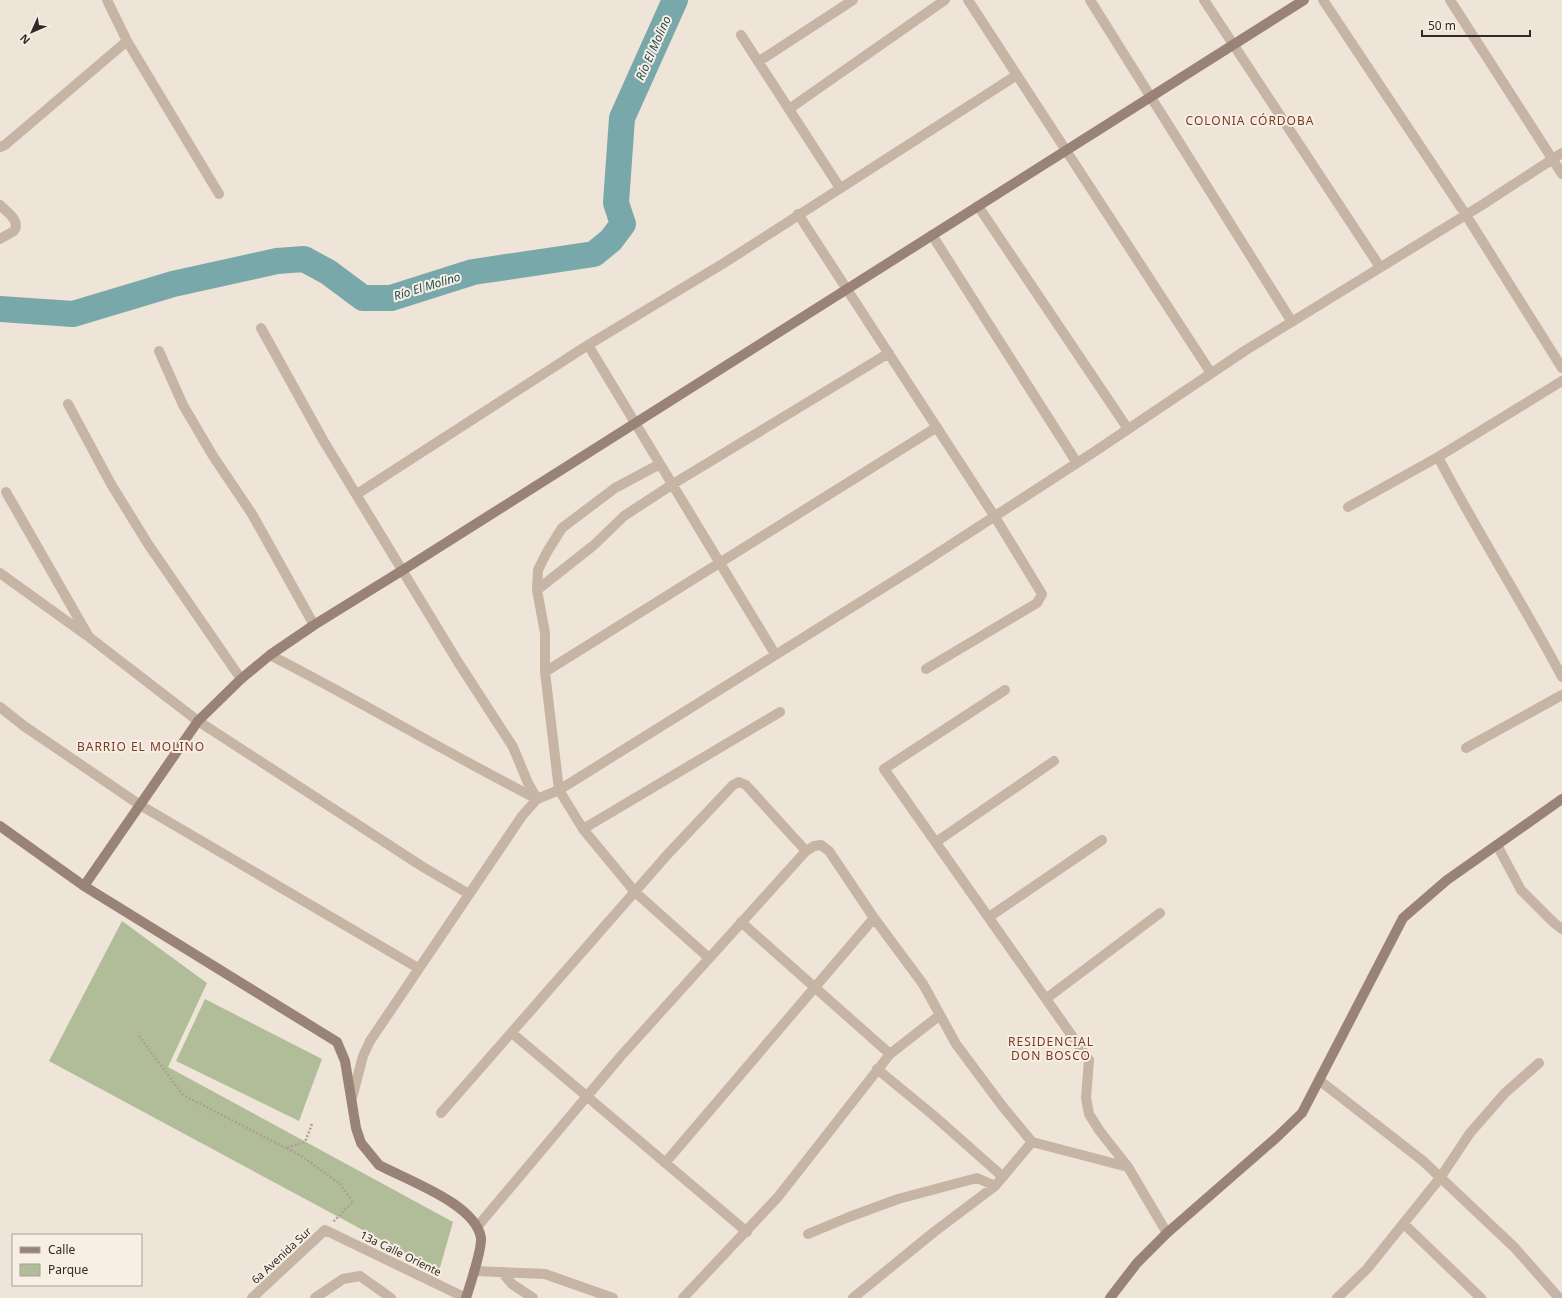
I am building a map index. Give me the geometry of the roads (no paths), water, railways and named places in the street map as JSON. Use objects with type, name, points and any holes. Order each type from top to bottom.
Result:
[{"type":"street","points":[[107,0],[127,41],[219,194]]},
{"type":"street","points":[[758,62],[853,0]]},
{"type":"street","points":[[789,109],[945,0]]},
{"type":"street","points":[[968,0],[1211,373]]},
{"type":"street","points":[[1090,0],[1125,54],[1150,98],[1227,216],[1292,322]]},
{"type":"street","points":[[1204,0],[1380,268]]},
{"type":"street","points":[[84,886],[198,721],[241,679],[270,655],[314,625],[1304,0]]},
{"type":"street","points":[[1323,0],[1466,215],[1562,368]]},
{"type":"street","points":[[1450,0],[1562,174]]},
{"type":"street","points":[[741,35],[840,188]]},
{"type":"street","points":[[0,147],[5,145],[127,41]]},
{"type":"street","points":[[357,494],[588,345],[724,263],[798,214],[1017,75]]},
{"type":"street","points":[[352,1098],[363,1056],[370,1041],[522,816],[537,799],[559,790],[918,566],[1077,463],[1211,373],[1466,215],[1562,153]]},
{"type":"street","points":[[0,204],[15,220],[16,224],[14,231],[0,239]]},
{"type":"street","points":[[978,206],[1128,429]]},
{"type":"street","points":[[798,214],[995,517],[1042,594],[1037,603],[1025,611],[926,670]]},
{"type":"street","points":[[932,236],[1077,463]]},
{"type":"street","points":[[261,328],[324,440],[513,747],[528,783],[537,799]]},
{"type":"street","points":[[588,345],[775,654]]},
{"type":"street","points":[[159,351],[183,405],[252,514],[314,625]]},
{"type":"street","points":[[537,590],[594,545],[624,516],[672,484],[889,353]]},
{"type":"street","points":[[1348,507],[1438,457],[1562,381]]},
{"type":"street","points":[[68,404],[111,484],[148,544],[241,679]]},
{"type":"street","points":[[545,672],[937,427]]},
{"type":"street","points":[[1438,457],[1470,518],[1535,627],[1562,677]]},
{"type":"street","points":[[660,464],[615,488],[562,528],[538,570],[537,590],[545,633],[545,672],[559,790],[583,829],[634,892],[709,958]]},
{"type":"street","points":[[6,492],[89,637]]},
{"type":"street","points":[[0,573],[89,637],[198,721],[423,867],[469,894]]},
{"type":"street","points":[[270,655],[349,696],[465,762],[537,799]]},
{"type":"street","points":[[1005,690],[884,769],[1090,1060],[1086,1098],[1089,1114],[1099,1130],[1128,1167],[1167,1233]]},
{"type":"street","points":[[1466,748],[1562,694]]},
{"type":"street","points":[[0,707],[24,726],[140,805],[418,968]]},
{"type":"street","points":[[583,829],[780,712]]},
{"type":"street","points":[[936,842],[1054,761]]},
{"type":"street","points":[[441,1113],[634,892],[733,785],[739,782],[746,785],[806,851]]},
{"type":"street","points":[[1110,1298],[1137,1263],[1167,1233],[1276,1138],[1302,1113],[1403,918],[1446,880],[1562,799]]},
{"type":"street","points":[[0,826],[84,886],[337,1042],[345,1061],[356,1128],[361,1143],[370,1156],[385,1168],[450,1201],[469,1216],[478,1227],[481,1240],[466,1298]]},
{"type":"street","points":[[989,917],[1102,840]]},
{"type":"street","points":[[478,1227],[587,1096],[741,922],[806,851],[814,846],[821,845],[829,851],[874,918],[923,984],[956,1044],[1032,1142],[1128,1167]]},
{"type":"street","points":[[1497,845],[1521,890],[1562,929]]},
{"type":"street","points":[[1046,998],[1160,913]]},
{"type":"street","points":[[665,1163],[874,918]]},
{"type":"street","points":[[741,922],[890,1054]]},
{"type":"street","points":[[684,1298],[748,1232],[778,1198],[890,1054],[940,1014]]},
{"type":"street","points":[[512,1032],[748,1232]]},
{"type":"street","points":[[1336,1298],[1367,1269],[1404,1224],[1440,1178],[1470,1133],[1505,1093],[1539,1063]]},
{"type":"street","points":[[877,1069],[933,1115],[1003,1177]]},
{"type":"street","points":[[1319,1080],[1423,1161],[1515,1248],[1559,1298]]},
{"type":"street","points":[[853,1298],[934,1232],[996,1186],[1032,1142]]},
{"type":"street","points":[[808,1234],[898,1199],[977,1178],[996,1186]]},
{"type":"street","points":[[1404,1224],[1481,1298]]},
{"type":"street","name":"6a Avenida Sur","points":[[252,1298],[325,1230]]},
{"type":"street","name":"13a Calle Oriente","points":[[325,1230],[466,1298]]},
{"type":"street","points":[[474,1271],[545,1274],[613,1298]]},
{"type":"street","points":[[502,1272],[512,1284],[533,1298]]},
{"type":"street","points":[[315,1298],[343,1279],[360,1276],[391,1298]]},
{"type":"waterway","name":"Río El Molino","points":[[0,309],[73,314],[173,284],[277,261],[304,259],[328,272],[363,298],[391,298],[473,272],[594,254],[611,240],[623,224],[616,203],[622,118],[675,0]]},
{"type":"district","name":"COLONIA CÓRDOBA","points":[[1250,120]]},
{"type":"district","name":"BARRIO EL MOLINO","points":[[141,746]]},
{"type":"district","name":"RESIDENCIAL DON BOSCO","points":[[1051,1048]]}]
